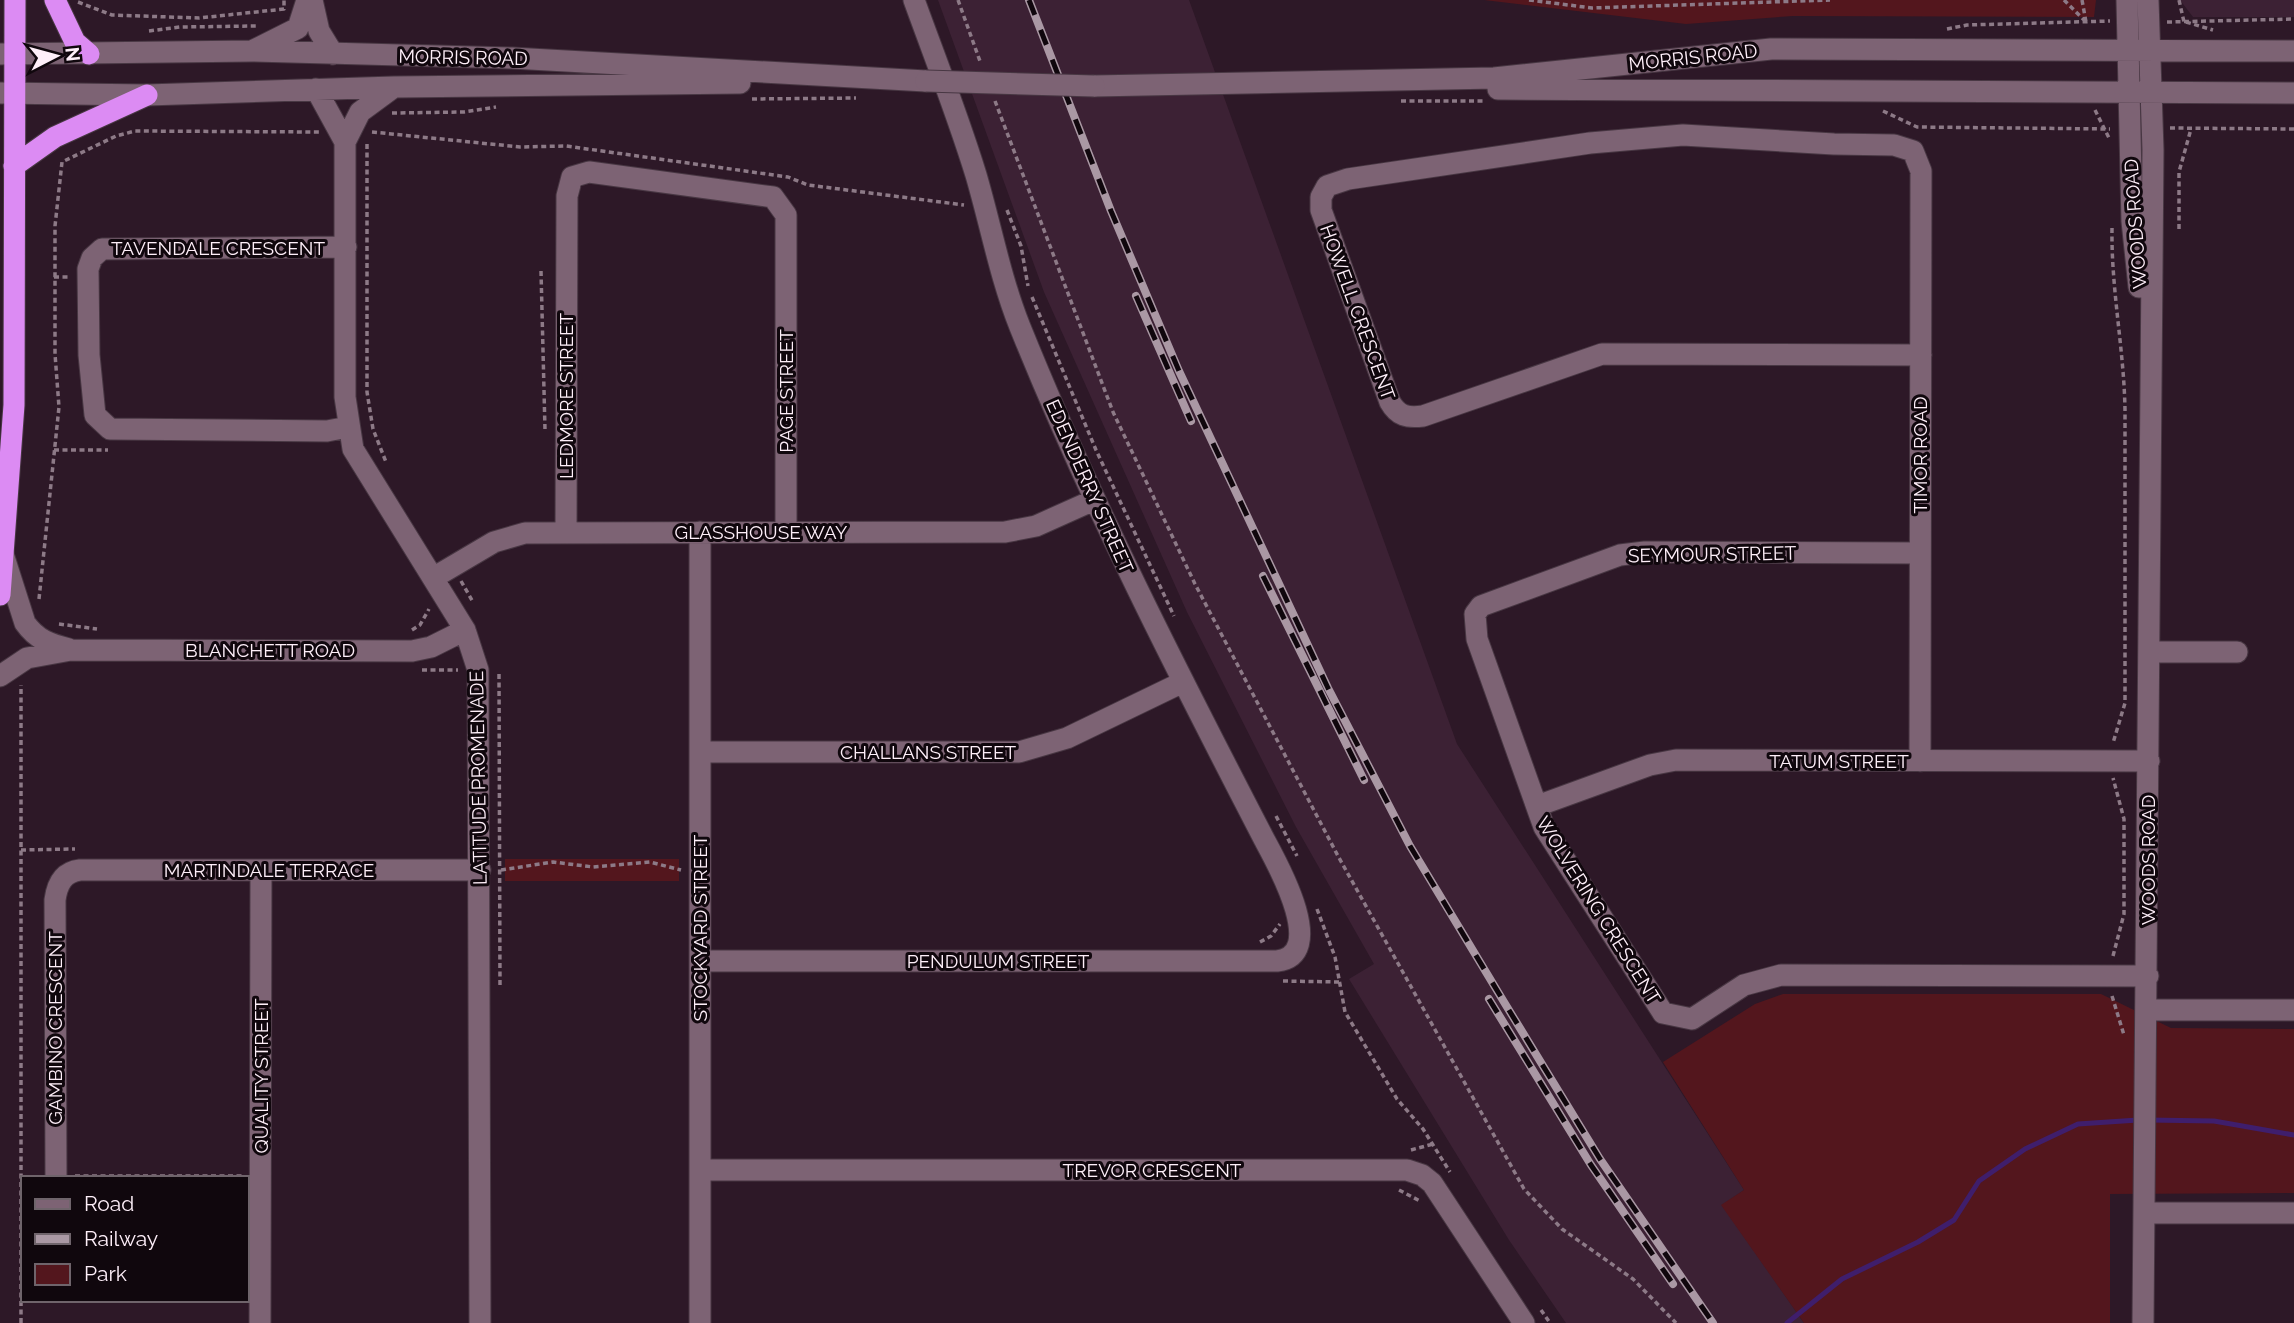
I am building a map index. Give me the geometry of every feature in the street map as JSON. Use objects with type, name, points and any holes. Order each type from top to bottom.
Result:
[{"type":"highway","points":[[0,595],[14,405],[15,166],[7,93],[7,54],[15,0]]},
{"type":"highway","points":[[65,1],[75,42],[89,54]]},
{"type":"highway","points":[[15,166],[55,137],[147,95]]},
{"type":"street","points":[[253,51],[298,28],[310,0]]},
{"type":"street","points":[[310,0],[319,31],[333,54]]},
{"type":"street","name":"EDENDERRY STREET","points":[[914,0],[976,175],[1003,282],[1094,500],[1183,682],[1283,876],[1301,929],[1301,941],[1293,953]]},
{"type":"street","name":"WOODS ROAD","points":[[2127,0],[2127,93],[2132,221],[2150,397]]},
{"type":"street","name":"WOODS ROAD","points":[[2143,1323],[2150,397],[2151,128],[2148,0]]},
{"type":"street","name":"MORRIS ROAD","points":[[1094,86],[1494,78],[1771,49],[2294,51]]},
{"type":"street","name":"MORRIS ROAD","points":[[7,54],[253,51],[512,58],[926,81],[1094,86],[2294,93]]},
{"type":"street","points":[[1723,53],[1727,90]]},
{"type":"street","name":"MORRIS ROAD","points":[[7,93],[147,95],[316,89],[926,81]]},
{"type":"street","name":"LATITUDE PROMENADE","points":[[394,88],[360,112],[345,142],[345,397],[348,427],[362,466],[449,576],[457,635],[478,670],[490,870],[480,1323]]},
{"type":"street","name":"LATITUDE PROMENADE","points":[[316,89],[345,142]]},
{"type":"street","name":"HOWELL CRESCENT","points":[[1913,151],[1894,145],[1683,135],[1590,143],[1336,181],[1327,186],[1321,197],[1321,210],[1390,402],[1395,411],[1409,418],[1423,416],[1602,355],[1921,355]]},
{"type":"street","name":"TIMOR ROAD","points":[[1913,151],[1921,171],[1920,761]]},
{"type":"street","name":"PAGE STREET","points":[[566,259],[567,196],[572,177],[589,172],[773,197],[786,215],[786,533]]},
{"type":"street","name":"TAVENDALE CRESCENT","points":[[346,247],[116,246],[96,253],[90,264],[88,277],[89,355],[94,407],[99,421],[110,429],[327,431],[348,427]]},
{"type":"street","name":"LEDMORE STREET","points":[[566,259],[566,532]]},
{"type":"street","name":"GLASSHOUSE WAY","points":[[449,576],[504,538],[525,533],[1004,532],[1036,526],[1094,500]]},
{"type":"street","name":"STOCKYARD STREET","points":[[700,533],[700,1323]]},
{"type":"street","name":"SEYMOUR STREET","points":[[1475,614],[1481,606],[1495,600],[1620,555],[1645,552],[1920,553]]},
{"type":"street","points":[[3,554],[26,623],[34,626]]},
{"type":"street","name":"WOLVERING CRESCENT","points":[[1475,614],[1476,639],[1552,841],[1663,1013],[1692,1019],[1744,985],[1781,975],[2147,976]]},
{"type":"street","name":"BLANCHETT ROAD","points":[[34,626],[48,643],[71,650]]},
{"type":"street","name":"BLANCHETT ROAD","points":[[0,676],[24,660],[71,650],[412,651],[457,635]]},
{"type":"street","points":[[2149,652],[2237,652]]},
{"type":"street","name":"CHALLANS STREET","points":[[701,752],[1019,752],[1067,738],[1183,682]]},
{"type":"street","name":"TATUM STREET","points":[[1537,806],[1650,765],[1676,760],[2148,761]]},
{"type":"street","name":"MARTINDALE TERRACE","points":[[61,879],[80,870],[490,870]]},
{"type":"street","name":"QUALITY STREET","points":[[260,1323],[254,1197],[261,870]]},
{"type":"street","name":"GAMBINO CRESCENT","points":[[61,879],[55,901],[64,1176]]},
{"type":"street","name":"PENDULUM STREET","points":[[700,961],[1252,961],[1283,960],[1293,953]]},
{"type":"street","points":[[2147,1010],[2294,1010]]},
{"type":"street","name":"TREVOR CRESCENT","points":[[700,1170],[1415,1172],[1432,1183],[1524,1323]]},
{"type":"street","points":[[2145,1209],[2294,1213]]},
{"type":"path","points":[[65,1],[112,15],[199,18],[284,9],[284,0]]},
{"type":"path","points":[[958,0],[985,75]]},
{"type":"path","points":[[1529,0],[1592,8],[1830,0]]},
{"type":"path","points":[[2064,0],[2086,22],[2082,0]]},
{"type":"path","points":[[2179,0],[2184,22],[2294,19]]},
{"type":"path","points":[[994,100],[1112,412],[1195,584],[1358,892],[1524,1189],[1562,1229],[1633,1279],[1676,1323]]},
{"type":"path","points":[[2151,128],[2294,129]]},
{"type":"path","points":[[2111,143],[2103,129],[2129,129]]},
{"type":"path","points":[[2179,229],[2179,172],[2191,129]]},
{"type":"path","points":[[105,630],[34,626],[59,407],[54,277],[55,217],[62,162],[116,136],[135,131],[319,132],[322,144]]},
{"type":"path","points":[[367,132],[367,392],[373,429],[390,471]]},
{"type":"path","points":[[2112,220],[2111,259],[2124,365],[2125,410],[2125,703],[2113,737]]},
{"type":"path","points":[[541,271],[545,432]]},
{"type":"path","points":[[54,277],[88,277]]},
{"type":"path","points":[[449,576],[470,579]]},
{"type":"path","points":[[449,576],[478,612]]},
{"type":"path","points":[[411,631],[420,625],[430,607],[457,635],[459,677]]},
{"type":"path","points":[[22,1176],[24,660]]},
{"type":"path","points":[[497,664],[501,703],[490,870],[500,995]]},
{"type":"path","points":[[2112,959],[2124,914],[2124,819],[2113,786]]},
{"type":"path","points":[[490,870],[553,862],[593,867],[645,862],[681,870],[681,857]]},
{"type":"path","points":[[1252,961],[1252,942],[1271,936],[1282,921]]},
{"type":"path","points":[[1278,981],[1340,982]]},
{"type":"path","points":[[2112,998],[2124,1035]]},
{"type":"path","points":[[242,1163],[242,1176]]},
{"type":"path","points":[[1398,1190],[1426,1205]]},
{"type":"path","points":[[21,1302],[21,1323]]},
{"type":"shaded area","points":[[938,0],[1189,0],[1457,744],[1744,1190],[1722,1205],[1804,1323],[1566,1323],[1509,1240],[1349,979],[1374,964],[1296,827],[1187,612],[1044,292]]},
{"type":"shaded area","points":[[2180,0],[2294,0],[2294,17],[2193,17]]},
{"type":"green space","points":[[1484,0],[2096,0],[2094,17],[1793,16],[1686,24]]},
{"type":"green space","points":[[505,859],[679,859],[679,881],[505,881]]},
{"type":"green space","points":[[1783,994],[2101,994],[2171,1028],[2294,1029],[2294,1193],[2110,1194],[2110,1323],[1804,1323],[1721,1205],[1744,1190],[1663,1062],[1755,1004]]},
{"type":"waterway","points":[[1787,1323],[1842,1279],[1918,1242],[1954,1220],[1979,1181],[2025,1149],[2078,1124],[2138,1120]]},
{"type":"waterway","points":[[2148,1120],[2214,1121],[2294,1135]]},
{"type":"railway","points":[[1029,0],[1111,211],[1179,371],[1328,688],[1410,846],[1504,1002],[1600,1159],[1713,1323]]},
{"type":"railway","points":[[1136,296],[1191,421]]},
{"type":"railway","points":[[1263,576],[1364,780]]},
{"type":"railway","points":[[1489,999],[1591,1165],[1673,1284]]}]
